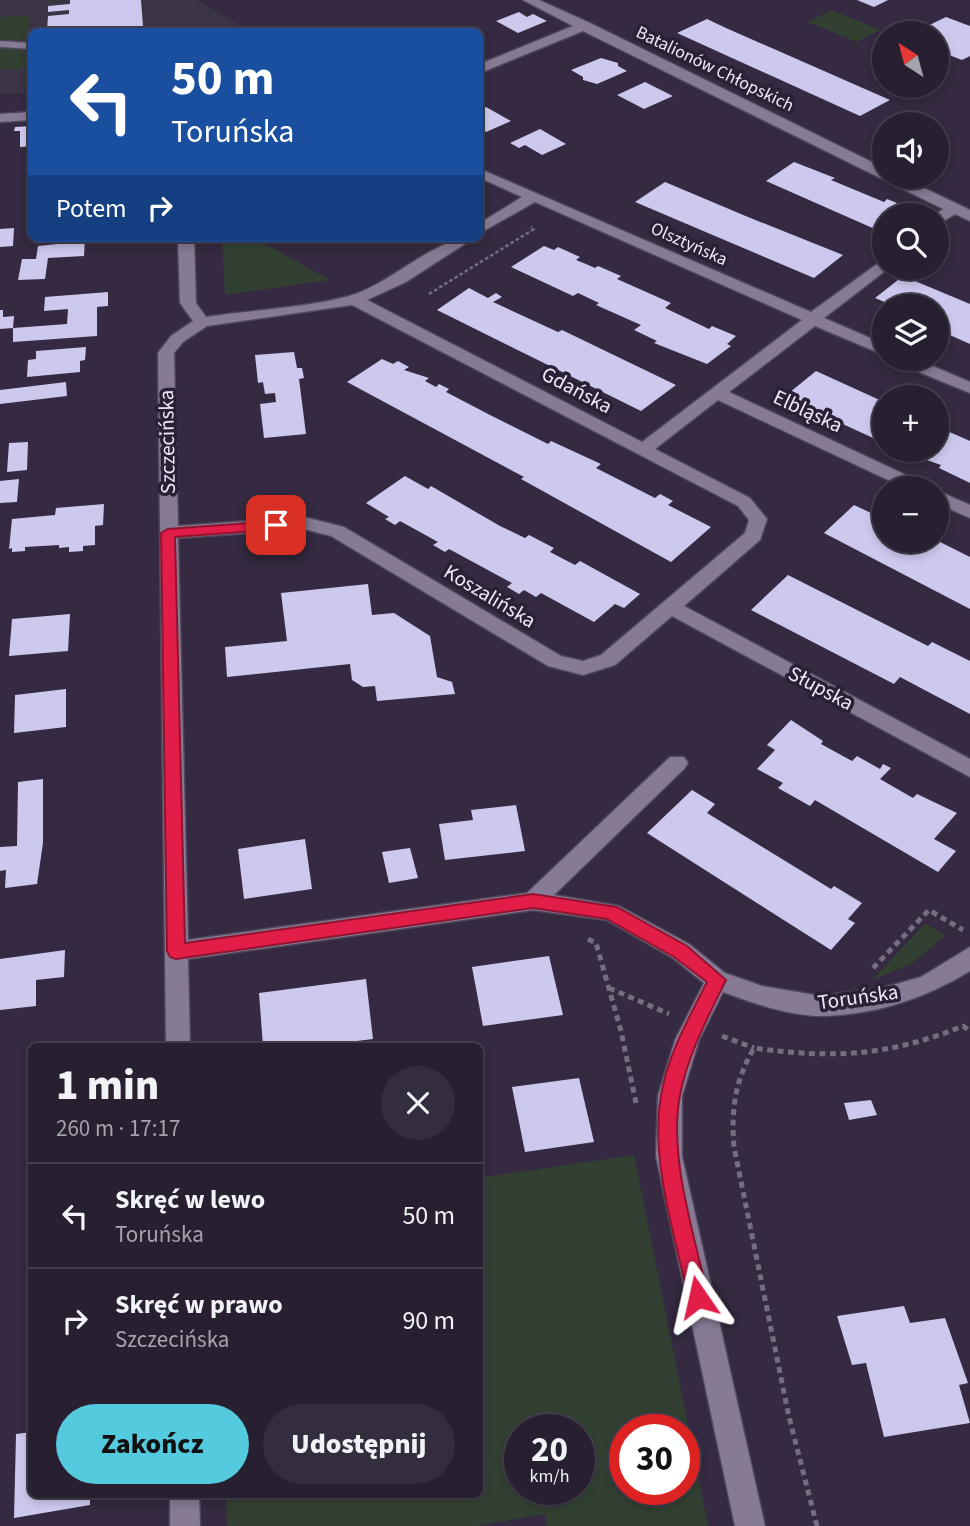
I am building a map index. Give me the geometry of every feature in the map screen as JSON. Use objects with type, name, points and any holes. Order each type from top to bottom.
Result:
[{"type":"street","name":"Batalionów Chłopskich","points":[[530,0],[872,168]]},
{"type":"street","points":[[483,68],[585,26]]},
{"type":"street","points":[[0,118],[28,116]]},
{"type":"street","name":"Olsztyńska","points":[[483,174],[872,345]]},
{"type":"street","points":[[915,189],[970,216]]},
{"type":"street","points":[[483,227],[533,197]]},
{"type":"street","points":[[949,212],[954,208]]},
{"type":"street","points":[[186,242],[188,303],[202,322],[354,300],[400,279],[460,242]]},
{"type":"street","points":[[643,450],[872,274]]},
{"type":"street","name":"Gdańska","points":[[354,300],[744,502],[758,519],[752,536]]},
{"type":"street","name":"Szczecińska","points":[[178,1043],[166,353],[177,339],[202,322]]},
{"type":"street","points":[[931,371],[970,388]]},
{"type":"street","name":"Elbląska","points":[[717,393],[893,476]]},
{"type":"street","points":[[949,502],[970,512]]},
{"type":"street","name":"Koszalińska","points":[[168,533],[304,523],[337,531],[555,662],[583,668],[608,660],[752,536]]},
{"type":"street","name":"Słupska","points":[[671,607],[970,769]]},
{"type":"street","points":[[533,901],[677,763]]},
{"type":"street","name":"Toruńska","points":[[176,951],[533,901],[611,912],[681,951],[717,980],[762,996],[821,1006],[882,998],[928,985],[968,962]]},
{"type":"street","points":[[717,980],[687,1040],[670,1096],[669,1156],[750,1526]]},
{"type":"street","points":[[184,1498],[185,1526]]},
{"type":"lane","points":[[0,44],[28,46]]},
{"type":"path","points":[[583,937],[596,943],[621,1031],[637,1110]]},
{"type":"path","points":[[817,1526],[789,1417],[734,1147],[731,1111],[736,1077],[754,1048],[814,1058],[851,1056],[932,1040],[962,1026],[970,1031]]},
{"type":"shaded area","points":[[0,0],[197,0],[245,28],[28,28],[28,93],[0,94]]},
{"type":"green space","points":[[831,10],[872,27],[872,34],[857,42],[808,22]]},
{"type":"green space","points":[[30,15],[27,41],[0,40],[0,18]]},
{"type":"green space","points":[[0,48],[28,49],[28,68],[0,70]]},
{"type":"green space","points":[[222,242],[262,242],[330,280],[225,295]]},
{"type":"green space","points":[[925,924],[946,935],[911,964],[872,980]]},
{"type":"green space","points":[[634,1155],[686,1414],[609,1414],[609,1505],[700,1505],[700,1486],[708,1526],[547,1526],[545,1514],[477,1526],[227,1526],[226,1498],[483,1498],[483,1178]]},
{"type":"building","points":[[70,0],[141,0],[143,26],[47,28],[48,16],[69,14],[69,10],[48,12],[48,6],[70,4]]},
{"type":"building","points":[[857,0],[888,0],[874,7]]},
{"type":"building","points":[[519,12],[527,17],[533,14],[547,21],[518,33],[496,21]]},
{"type":"building","points":[[946,17],[970,26],[970,56],[962,60],[949,55],[949,21],[938,21]]},
{"type":"building","points":[[707,19],[872,92],[872,98],[890,100],[860,116],[677,33]]},
{"type":"building","points":[[601,58],[618,63],[618,66],[627,71],[597,84],[583,80],[583,77],[571,70]]},
{"type":"building","points":[[645,82],[673,96],[644,109],[617,95]]},
{"type":"building","points":[[486,107],[511,121],[486,132],[483,130],[483,108]]},
{"type":"building","points":[[28,126],[28,146],[20,147],[20,131],[14,131],[15,127]]},
{"type":"building","points":[[540,129],[566,144],[542,155],[525,145],[519,148],[510,143]]},
{"type":"building","points":[[794,162],[884,202],[887,199],[897,203],[872,203],[872,228],[766,181]]},
{"type":"building","points":[[665,182],[843,255],[814,278],[635,202]]},
{"type":"building","points":[[14,228],[13,246],[0,247],[0,229]]},
{"type":"building","points":[[85,242],[84,256],[48,258],[45,279],[18,280],[22,259],[36,259],[38,246]]},
{"type":"building","points":[[544,246],[554,250],[558,247],[580,257],[576,260],[621,276],[617,279],[671,303],[665,308],[709,329],[712,326],[736,336],[727,344],[731,346],[707,364],[654,343],[657,341],[634,330],[641,325],[596,305],[599,303],[578,293],[573,296],[511,267]]},
{"type":"building","points":[[898,280],[913,280],[946,294],[880,294]]},
{"type":"building","points":[[469,288],[488,298],[496,293],[502,297],[493,302],[558,332],[562,330],[676,385],[641,411],[437,310]]},
{"type":"building","points":[[108,292],[108,306],[97,307],[97,336],[13,342],[13,328],[67,324],[68,309],[44,311],[45,297]]},
{"type":"building","points":[[949,295],[970,304],[970,344],[949,335]]},
{"type":"building","points":[[0,310],[3,310],[3,317],[14,316],[13,328],[0,329]]},
{"type":"building","points":[[86,347],[85,360],[80,361],[80,372],[27,377],[28,360],[36,359],[36,351]]},
{"type":"building","points":[[294,352],[297,368],[302,368],[304,378],[299,379],[306,434],[264,438],[260,404],[276,402],[275,393],[265,394],[263,382],[258,383],[255,355]]},
{"type":"building","points":[[382,359],[393,364],[398,361],[409,367],[404,370],[429,378],[425,381],[436,387],[439,384],[449,389],[446,392],[490,415],[548,444],[551,441],[601,464],[596,468],[655,498],[660,494],[673,501],[668,505],[711,527],[671,562],[521,479],[524,477],[347,382]]},
{"type":"building","points":[[816,371],[872,397],[872,437],[784,397]]},
{"type":"building","points":[[66,382],[67,396],[0,404],[0,390]]},
{"type":"building","points":[[949,432],[970,441],[970,483],[939,468],[941,465],[932,462],[949,462]]},
{"type":"building","points":[[28,442],[27,470],[7,472],[9,443]]},
{"type":"building","points":[[405,476],[428,489],[431,486],[500,526],[525,538],[529,535],[554,548],[550,552],[575,565],[580,561],[640,594],[624,608],[615,604],[594,622],[541,593],[536,597],[524,590],[519,594],[507,587],[512,583],[449,549],[445,552],[433,545],[438,542],[400,521],[395,525],[385,519],[389,517],[366,503]]},
{"type":"building","points":[[19,479],[17,502],[0,503],[0,481]]},
{"type":"building","points":[[104,504],[103,525],[95,526],[95,545],[83,546],[83,551],[69,552],[69,547],[59,548],[59,545],[25,547],[25,551],[12,552],[12,548],[9,549],[12,519],[55,515],[56,508]]},
{"type":"building","points":[[854,505],[872,513],[872,553],[949,553],[949,546],[970,557],[970,609],[824,533]]},
{"type":"building","points":[[788,575],[928,646],[932,642],[970,661],[970,714],[900,677],[894,684],[751,610]]},
{"type":"building","points":[[368,584],[372,615],[394,613],[430,636],[437,677],[452,682],[455,694],[377,701],[375,686],[363,687],[352,680],[350,664],[227,677],[225,647],[287,641],[281,593]]},
{"type":"building","points":[[70,614],[68,651],[9,656],[12,619]]},
{"type":"building","points":[[66,689],[66,727],[14,733],[15,695]]},
{"type":"building","points":[[791,720],[823,741],[821,744],[852,761],[857,756],[880,769],[883,764],[891,768],[880,779],[913,798],[917,794],[957,813],[934,839],[956,851],[938,872],[815,800],[810,806],[778,788],[783,783],[757,769],[775,750],[767,745]]},
{"type":"building","points":[[43,779],[43,843],[37,884],[5,888],[6,870],[0,871],[0,847],[17,846],[18,782]]},
{"type":"building","points":[[692,790],[715,804],[707,813],[831,889],[834,886],[862,903],[848,919],[855,923],[831,950],[647,833]]},
{"type":"building","points":[[516,805],[525,851],[445,860],[439,824],[473,820],[471,810]]},
{"type":"building","points":[[305,839],[312,889],[244,899],[238,849]]},
{"type":"building","points":[[410,848],[418,878],[389,883],[382,852]]},
{"type":"building","points":[[65,950],[64,977],[36,980],[36,1006],[0,1010],[0,959]]},
{"type":"building","points":[[549,956],[563,1015],[483,1026],[472,967]]},
{"type":"building","points":[[366,979],[373,1039],[340,1043],[263,1043],[259,993]]},
{"type":"building","points":[[579,1078],[594,1142],[525,1152],[512,1087]]},
{"type":"building","points":[[871,1100],[877,1115],[849,1120],[844,1103]]},
{"type":"building","points":[[904,1306],[910,1323],[945,1318],[968,1383],[959,1385],[970,1423],[884,1437],[866,1363],[852,1365],[837,1316]]},
{"type":"building","points":[[28,1432],[28,1498],[90,1498],[90,1505],[14,1518],[16,1434]]},
{"type":"route","points":[[276,525],[168,533],[176,951],[533,901],[611,912],[681,951],[717,980],[687,1040],[670,1096],[669,1156],[698,1297]]}]
